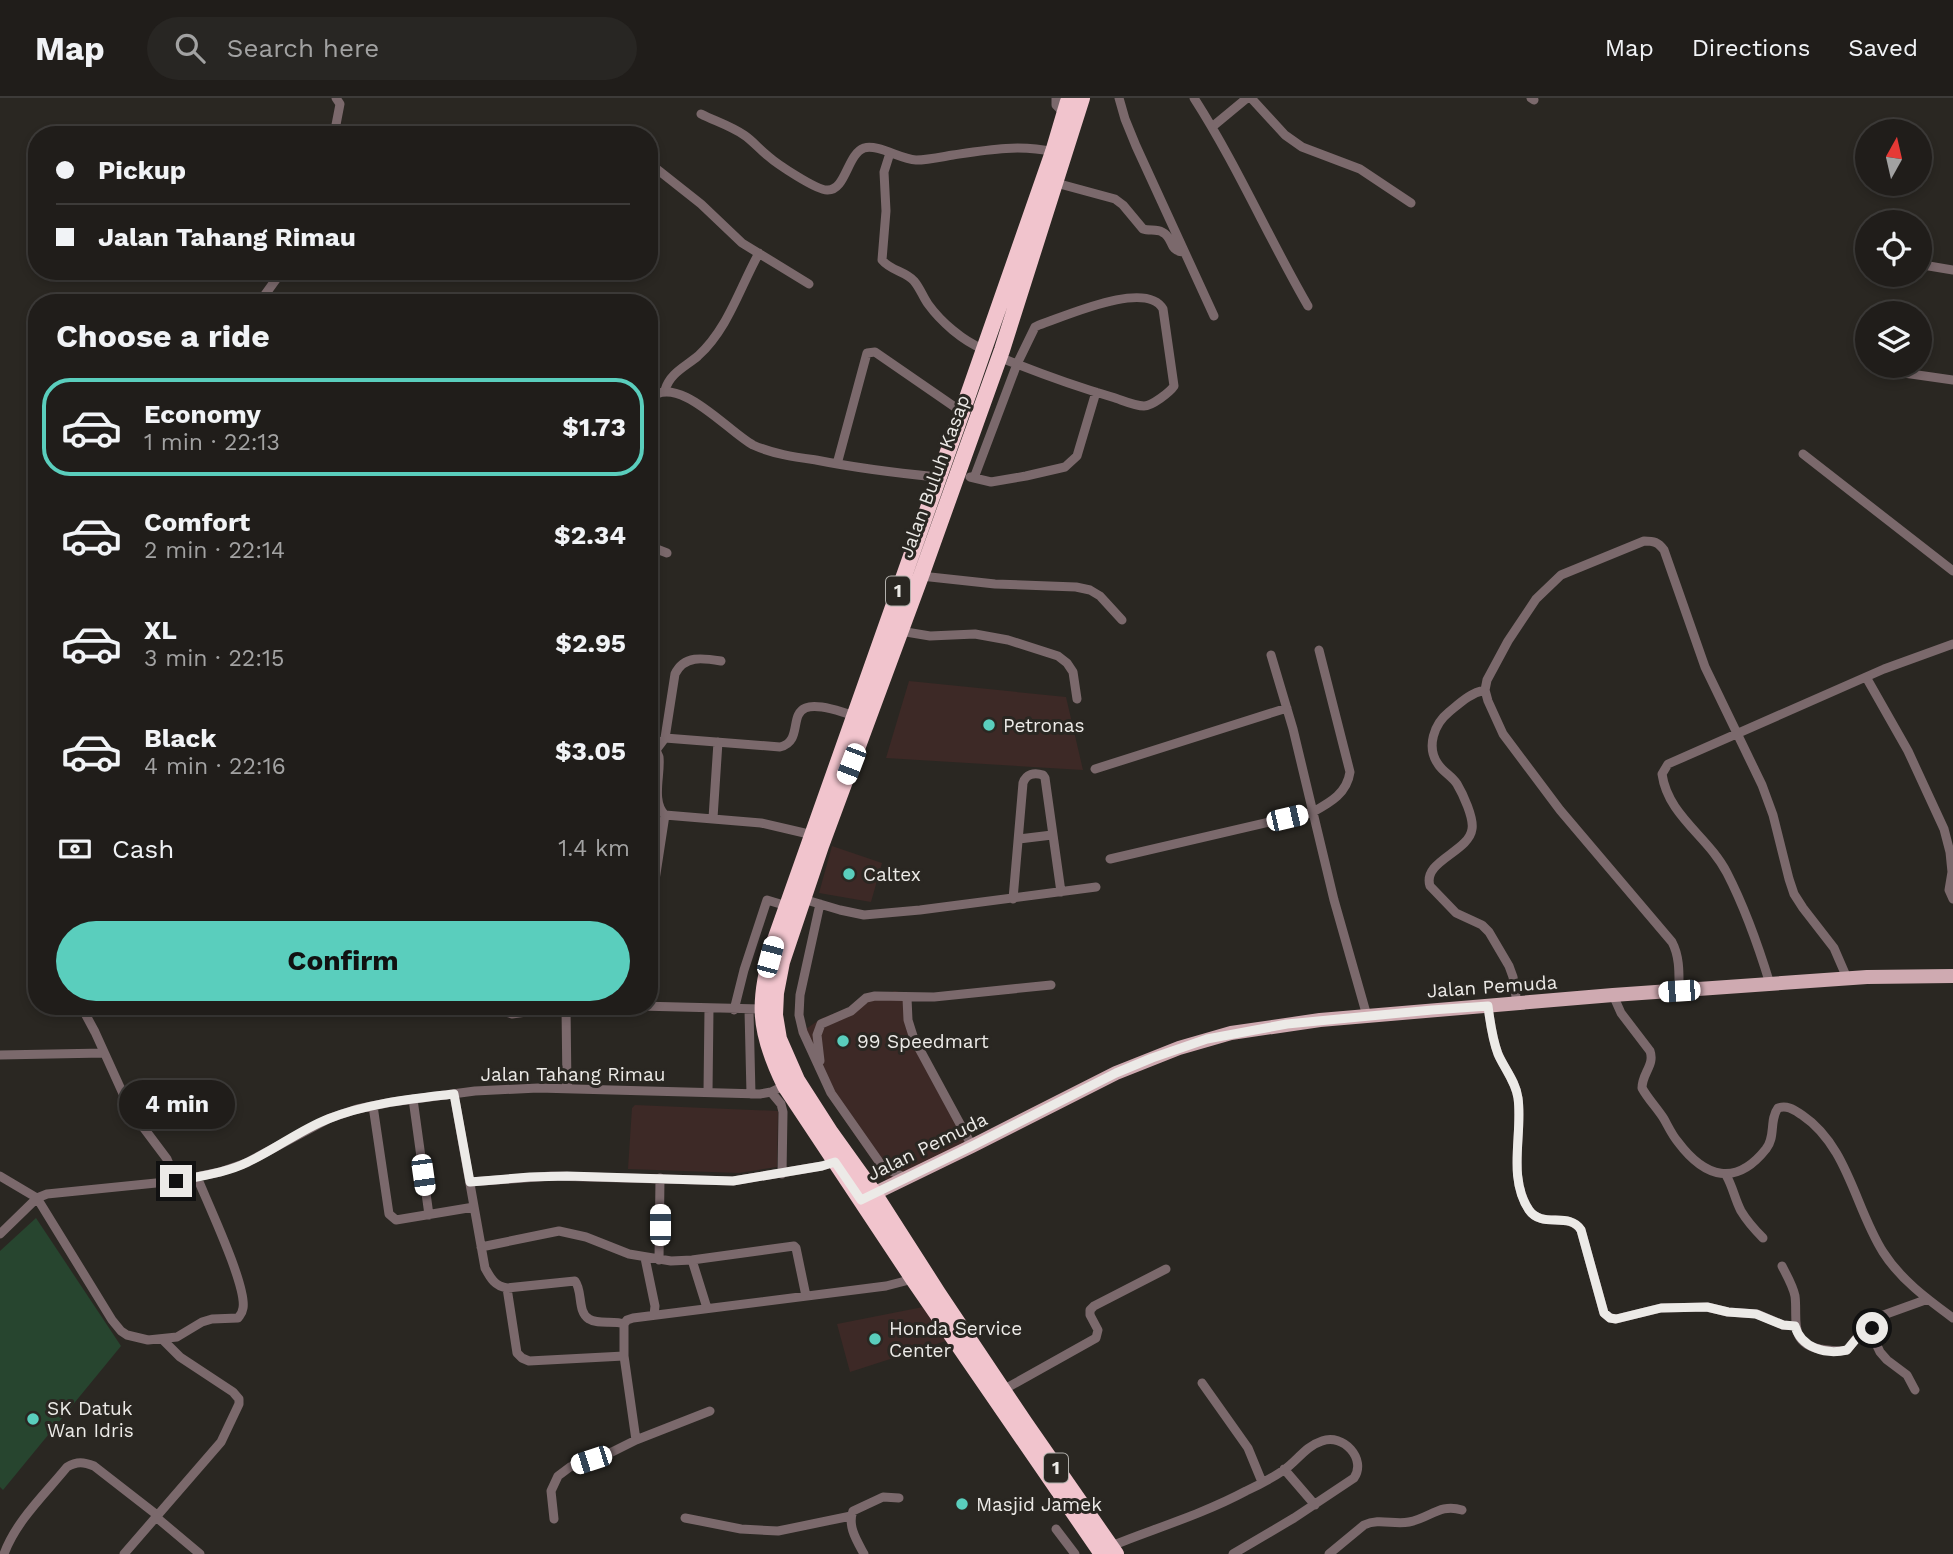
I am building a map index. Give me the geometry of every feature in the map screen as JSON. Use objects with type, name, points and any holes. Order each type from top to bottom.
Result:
[{"type":"highway","name":"Jalan Buluh Kasap","points":[[1082,98],[1001,351],[962,412],[937,477],[775,940],[755,1010],[784,1086],[835,1162],[868,1197],[1003,1390],[1110,1551]]},
{"type":"highway","name":"Jalan Buluh Kasap","points":[[1067,106],[985,344],[983,378],[957,472],[821,846],[782,962],[775,1015],[784,1086],[831,1133],[913,1279],[1110,1551]]},
{"type":"highway","points":[[985,344],[1001,351]]},
{"type":"main road","name":"Jalan Pemuda","points":[[868,1197],[1116,1073],[1207,1039],[1287,1024],[1517,1003],[1847,978],[1953,976]]},
{"type":"street","points":[[336,98],[340,104],[336,126]]},
{"type":"street","points":[[1056,98],[1056,105],[1067,106]]},
{"type":"street","points":[[1119,98],[1128,127],[1214,316]]},
{"type":"street","points":[[1194,98],[1236,168],[1284,265],[1308,306]]},
{"type":"street","points":[[1212,127],[1249,98],[1285,135],[1302,147],[1360,169],[1411,203]]},
{"type":"street","points":[[701,114],[741,133],[778,163],[823,190],[834,189],[839,185],[851,161],[860,150],[870,147],[918,160],[1016,148],[1053,152]]},
{"type":"street","points":[[890,153],[884,172],[886,207],[882,260],[888,267],[914,281],[932,310],[954,331],[975,346],[985,344]]},
{"type":"street","points":[[658,170],[701,204],[743,243],[809,284]]},
{"type":"street","points":[[1056,183],[1115,199],[1143,229],[1166,234],[1175,250],[1183,252]]},
{"type":"street","points":[[665,390],[671,377],[698,356],[714,338],[759,253]]},
{"type":"street","points":[[1932,267],[1953,271]]},
{"type":"street","points":[[974,478],[1017,365],[1035,327],[1039,325],[1117,299],[1141,298],[1161,304],[1173,388],[1147,406],[1142,406],[1017,365],[1001,351]]},
{"type":"street","points":[[836,464],[864,359],[870,351],[962,412]]},
{"type":"street","points":[[1932,377],[1953,380]]},
{"type":"street","points":[[658,392],[665,390],[685,396],[755,446],[836,464],[937,477]]},
{"type":"street","points":[[957,472],[985,482],[996,482],[1056,470],[1072,462],[1077,456],[1096,392]]},
{"type":"street","points":[[1803,454],[1953,571]]},
{"type":"street","points":[[1679,991],[1678,963],[1672,943],[1560,810],[1503,734],[1485,690],[1487,680],[1508,641],[1536,598],[1548,586],[1570,571],[1644,541],[1660,544],[1664,550],[1705,667],[1762,785],[1773,815],[1794,894],[1834,948],[1847,978]]},
{"type":"street","points":[[658,550],[667,554]]},
{"type":"street","points":[[921,576],[1090,590],[1100,596],[1122,620]]},
{"type":"street","points":[[900,631],[930,636],[983,635],[1058,656],[1073,672],[1077,699]]},
{"type":"street","points":[[1770,984],[1726,872],[1709,845],[1678,813],[1663,783],[1662,774],[1668,764],[1737,733],[1906,660],[1953,644]]},
{"type":"street","points":[[1110,859],[1313,811],[1332,802],[1343,792],[1350,772],[1319,650]]},
{"type":"street","points":[[1271,655],[1367,1016]]},
{"type":"street","points":[[665,738],[677,669],[692,659],[721,660]]},
{"type":"street","points":[[1866,677],[1908,751],[1944,829],[1950,852],[1952,872],[1949,890],[1953,899]]},
{"type":"street","points":[[1485,690],[1471,695],[1442,717],[1436,726],[1433,755],[1438,765],[1457,784],[1473,825],[1469,839],[1435,867],[1428,881],[1456,913],[1482,925],[1489,932],[1509,966],[1517,1003]]},
{"type":"street","points":[[658,743],[665,738],[780,747],[791,741],[799,712],[809,706],[821,706],[854,716]]},
{"type":"street","points":[[1095,769],[1287,708]]},
{"type":"street","points":[[713,818],[718,742]]},
{"type":"street","points":[[1013,899],[1023,783],[1024,777],[1029,774],[1040,774],[1045,778],[1061,892]]},
{"type":"street","points":[[658,806],[665,815],[761,823],[813,835]]},
{"type":"street","points":[[658,860],[665,815]]},
{"type":"street","points":[[1019,839],[1052,835]]},
{"type":"street","points":[[803,899],[863,915],[1096,887]]},
{"type":"street","points":[[734,1010],[767,900],[788,906]]},
{"type":"street","points":[[820,904],[800,995],[799,1015],[803,1032],[831,1093],[880,1163],[906,1178]]},
{"type":"street","points":[[821,1070],[817,1035],[821,1024],[851,1011],[866,998],[890,995],[907,998],[934,997],[1051,985]]},
{"type":"street","points":[[1613,995],[1621,1013],[1653,1057],[1642,1081],[1642,1088],[1678,1143],[1689,1155],[1711,1171],[1726,1175],[1736,1173],[1767,1148],[1773,1135],[1775,1112],[1778,1108],[1783,1106],[1793,1109],[1822,1133],[1836,1154],[1883,1252],[1905,1279],[1953,1318]]},
{"type":"street","points":[[907,998],[908,1020],[918,1050],[972,1146]]},
{"type":"street","points":[[1488,1006],[1499,1055],[1517,1091],[1518,1176],[1524,1201],[1532,1214],[1541,1219],[1563,1220],[1578,1225],[1604,1313],[1616,1319],[1661,1308],[1707,1307],[1756,1314],[1783,1325],[1795,1326]]},
{"type":"street","points":[[658,1007],[755,1010],[751,1094]]},
{"type":"street","points":[[708,1092],[709,1009]]},
{"type":"street","points":[[85,1015],[124,1096],[137,1119],[167,1159],[176,1181]]},
{"type":"street","points":[[567,1088],[568,1015]]},
{"type":"street","points":[[0,1055],[104,1053]]},
{"type":"street","points":[[782,1174],[781,1104],[784,1086]]},
{"type":"street","name":"Jalan Tahang Rimau","points":[[37,1198],[56,1192],[197,1177],[246,1163],[318,1123],[357,1109],[413,1099],[499,1088],[751,1094],[784,1086]]},
{"type":"street","points":[[454,1094],[485,1268],[492,1281],[500,1287],[508,1288],[575,1281],[580,1288],[585,1316],[590,1320],[624,1324]]},
{"type":"street","points":[[413,1099],[429,1215]]},
{"type":"street","points":[[373,1106],[389,1214],[396,1220],[474,1207]]},
{"type":"street","points":[[470,1182],[541,1176],[733,1181],[835,1162]]},
{"type":"street","points":[[1726,1175],[1742,1212],[1763,1238]]},
{"type":"street","points":[[0,1176],[37,1198],[121,1331],[136,1338],[162,1339],[177,1337],[212,1319],[238,1318],[243,1310],[243,1300],[231,1261],[197,1177]]},
{"type":"street","points":[[659,1259],[660,1178]]},
{"type":"street","points":[[0,1234],[37,1198]]},
{"type":"street","points":[[481,1247],[552,1232],[586,1237],[629,1254],[659,1259],[692,1260],[794,1246],[806,1296]]},
{"type":"street","points":[[645,1258],[654,1315]]},
{"type":"street","points":[[692,1260],[707,1308]]},
{"type":"street","points":[[1782,1266],[1795,1297],[1795,1326],[1808,1346],[1847,1350],[1871,1321],[1928,1299]]},
{"type":"street","points":[[1003,1390],[1096,1338],[1098,1330],[1090,1315],[1094,1306],[1166,1269]]},
{"type":"street","points":[[636,1440],[624,1356],[624,1324],[627,1320],[886,1286],[913,1279]]},
{"type":"street","points":[[508,1288],[517,1353],[522,1358],[536,1361],[624,1356]]},
{"type":"street","points":[[1871,1321],[1872,1335],[1880,1352],[1886,1360],[1907,1375],[1915,1390]]},
{"type":"street","points":[[124,1554],[221,1442],[239,1404],[239,1399],[233,1392],[180,1357],[162,1339]]},
{"type":"street","points":[[1202,1383],[1248,1448],[1262,1482]]},
{"type":"street","points":[[554,1519],[551,1491],[558,1476],[570,1466],[612,1452],[710,1411]]},
{"type":"street","points":[[1110,1551],[1206,1511],[1262,1482],[1322,1441],[1330,1439],[1346,1444],[1358,1460],[1358,1473],[1354,1478],[1315,1505],[1233,1554]]},
{"type":"street","points":[[4,1554],[10,1538],[19,1526],[73,1463],[94,1466],[200,1554]]},
{"type":"street","points":[[1284,1469],[1315,1505]]},
{"type":"street","points":[[685,1518],[741,1529],[778,1531],[851,1516],[858,1508],[883,1497],[900,1498]]},
{"type":"street","points":[[1329,1554],[1371,1522],[1406,1523],[1422,1519],[1445,1507],[1452,1506],[1462,1510]]},
{"type":"street","points":[[851,1516],[852,1529],[864,1554]]},
{"type":"street","points":[[1056,1529],[1075,1554]]},
{"type":"shaded area","points":[[909,681],[1066,697],[1083,770],[886,758]]},
{"type":"shaded area","points":[[832,846],[882,863],[871,902],[819,893]]},
{"type":"shaded area","points":[[895,991],[911,995],[911,1018],[917,1041],[974,1141],[886,1180],[828,1096],[800,1033],[822,1018]]},
{"type":"shaded area","points":[[635,1105],[778,1111],[777,1167],[739,1173],[628,1169],[632,1108]]},
{"type":"shaded area","points":[[923,1307],[946,1341],[850,1372],[837,1324]]},
{"type":"green space","name":"SK Datuk Wan Idris","points":[[36,1218],[121,1346],[3,1490],[0,1487],[0,1251]]},
{"type":"place","name":"Petronas","points":[[989,725]]},
{"type":"place","name":"Caltex","points":[[849,874]]},
{"type":"place","name":"99 Speedmart","points":[[843,1041]]},
{"type":"place","name":"Honda Service Center","points":[[875,1339]]},
{"type":"place","name":"SK Datuk Wan Idris","points":[[33,1419]]},
{"type":"place","name":"Masjid Jamek","points":[[962,1504]]},
{"type":"route","points":[[176,1181],[220,1172],[246,1163],[318,1123],[357,1109],[454,1094],[470,1182],[567,1176],[733,1181],[835,1162],[861,1200],[1116,1073],[1207,1039],[1287,1024],[1488,1006],[1494,1042],[1517,1091],[1517,1162],[1524,1201],[1532,1214],[1541,1219],[1563,1220],[1578,1225],[1604,1313],[1616,1319],[1680,1306],[1715,1307],[1728,1312],[1746,1312],[1783,1325],[1795,1326],[1808,1346],[1835,1351],[1847,1350],[1853,1345],[1871,1321],[1872,1328]]}]
